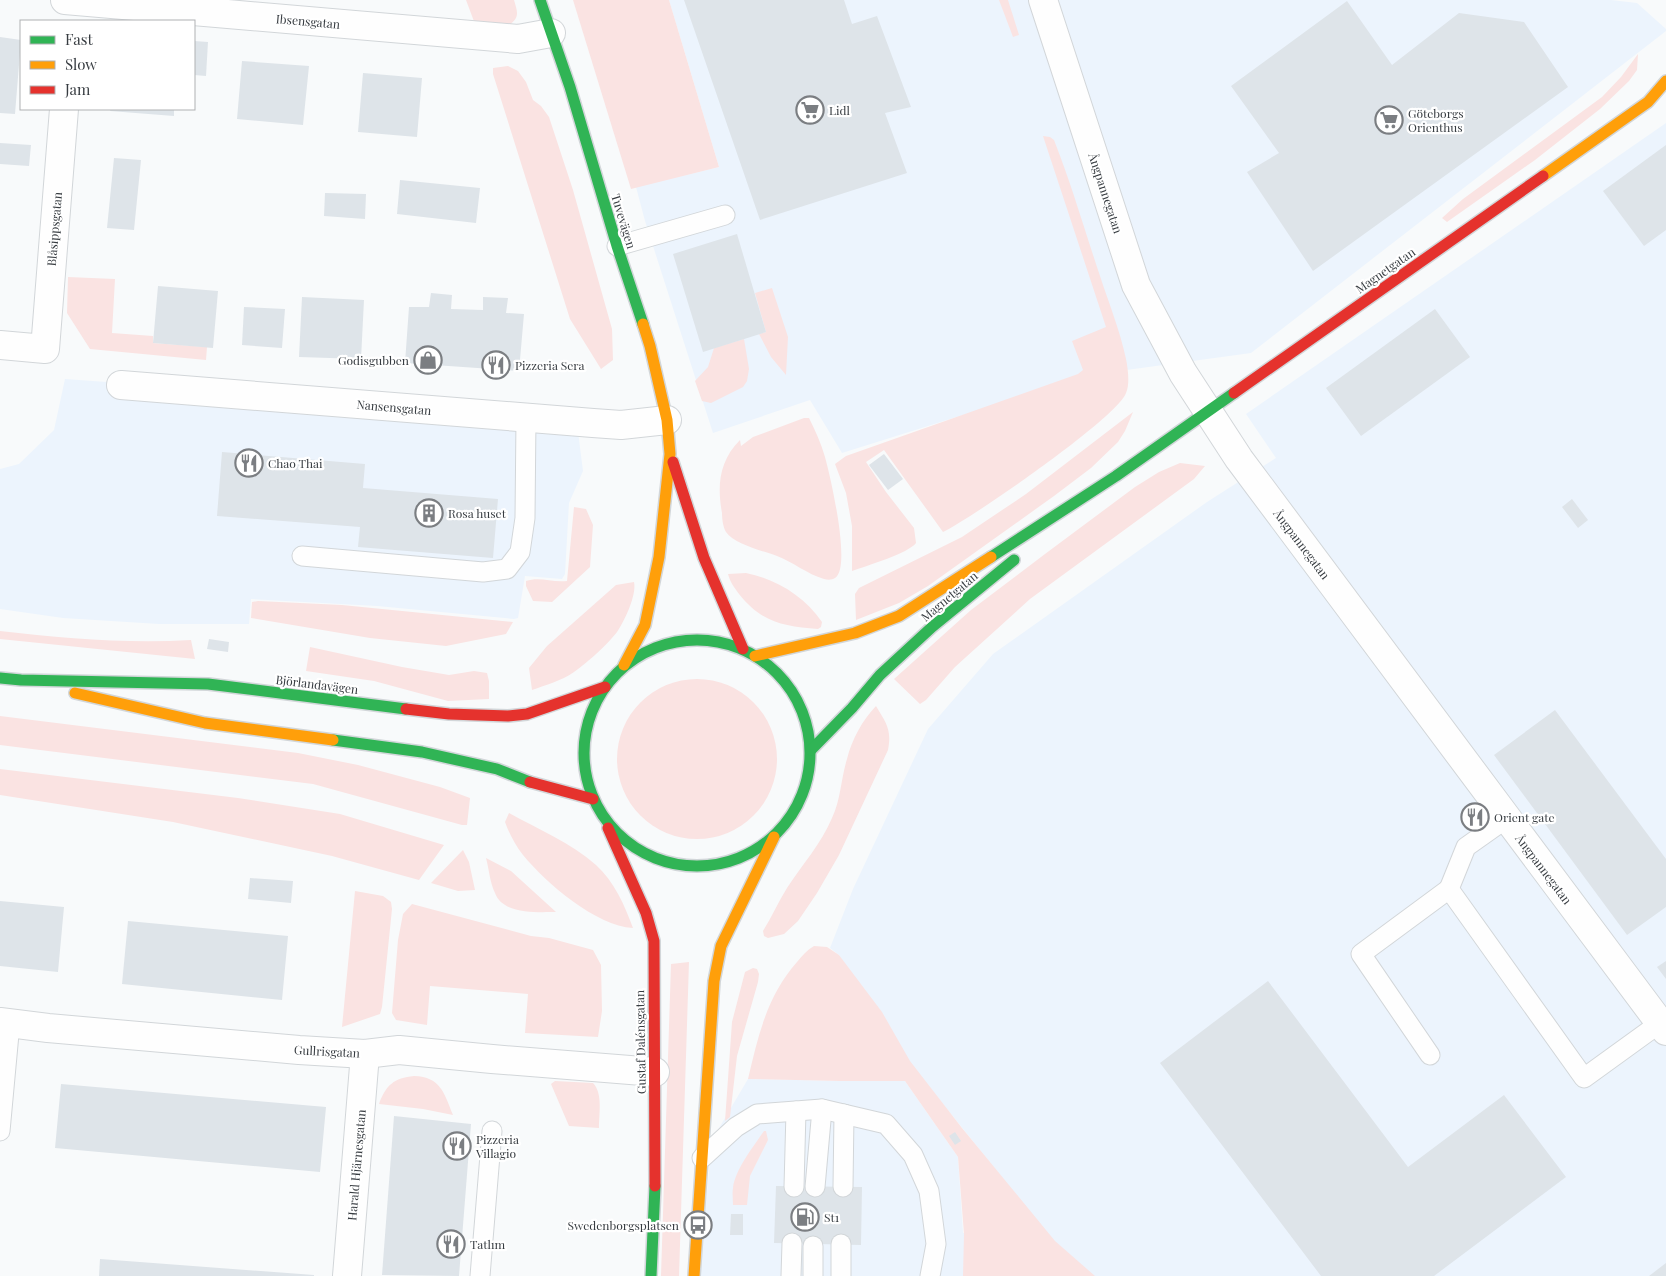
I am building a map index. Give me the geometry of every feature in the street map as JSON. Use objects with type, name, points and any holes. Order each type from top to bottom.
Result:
[{"type":"street","name":"Tuvevägen","points":[[540,0],[570,86],[617,246],[650,346],[667,420],[670,454],[659,556],[646,625],[622,668]]},
{"type":"street","name":"Ångpannegatan","points":[[1043,0],[1136,285],[1184,373],[1239,459],[1663,1027]]},
{"type":"street","name":"Ibsensgatan","points":[[70,6],[518,39],[551,33]]},
{"type":"street","name":"Magnetgatan","points":[[755,656],[855,633],[899,616],[1116,476],[1648,102],[1666,81]]},
{"type":"street","name":"Blåsippsgatan","points":[[0,345],[45,349],[64,110]]},
{"type":"street","name":"Nansensgatan","points":[[121,385],[622,425],[667,420]]},
{"type":"street","name":"Tuvevägen","points":[[670,454],[704,558],[743,649]]},
{"type":"street","name":"Magnetgatan","points":[[1040,539],[1116,476]]},
{"type":"street","name":"Magnetgatan","points":[[810,750],[852,708],[880,675],[932,627],[1024,552]]},
{"type":"street","name":"Björlandavägen","points":[[709,640],[743,649],[755,656],[775,671],[795,696],[807,725],[810,750],[809,774],[802,796],[791,817],[775,835],[754,851],[730,861],[705,866],[679,865],[654,858],[636,849],[621,837],[604,818],[594,800],[584,768],[585,736],[590,715],[605,686],[631,661],[652,649],[680,641],[709,640]]},
{"type":"street","name":"Björlandavägen","points":[[0,678],[208,684],[449,714],[508,716],[527,714],[605,686]]},
{"type":"street","name":"Björlandavägen","points":[[21,680],[205,723],[422,752],[497,769],[542,786],[594,800]]},
{"type":"street","name":"Gustaf Dalénsgatan","points":[[604,818],[646,913],[654,941],[655,1189],[651,1276]]},
{"type":"street","points":[[694,1276],[714,980],[721,946],[775,835]]},
{"type":"street","name":"Gullrisgatan","points":[[5,1022],[48,1028],[300,1050],[365,1054],[399,1050],[655,1072]]},
{"type":"street","name":"Harald Hjärnesgatan","points":[[347,1276],[365,1054]]},
{"type":"lane","points":[[617,246],[725,215]]},
{"type":"lane","points":[[302,556],[483,572],[507,568],[520,552],[525,518],[526,418]]},
{"type":"lane","points":[[1430,1055],[1361,954],[1450,889],[1466,847],[1506,818]]},
{"type":"lane","points":[[1450,889],[1584,1078],[1663,1027]]},
{"type":"lane","points":[[0,1131],[5,1022]]},
{"type":"lane","points":[[702,1158],[736,1127],[757,1114],[822,1109],[886,1124],[913,1155],[929,1191],[936,1244],[930,1276]]},
{"type":"lane","points":[[815,1187],[822,1109]]},
{"type":"lane","points":[[794,1187],[796,1110]]},
{"type":"lane","points":[[843,1187],[844,1114]]},
{"type":"lane","points":[[480,1276],[492,1131]]},
{"type":"lane","points":[[791,1276],[792,1243]]},
{"type":"lane","points":[[841,1244],[842,1276]]},
{"type":"lane","points":[[813,1246],[813,1276]]},
{"type":"shaded area","points":[[466,0],[514,0],[517,15],[514,21],[507,27],[475,24]]},
{"type":"shaded area","points":[[573,0],[669,0],[719,167],[631,189]]},
{"type":"shaded area","points":[[669,0],[1611,0],[1637,3],[1666,31],[1251,353],[1090,375],[842,453],[810,400],[713,433],[645,221],[636,187],[719,167]]},
{"type":"shaded area","points":[[999,0],[1008,0],[1019,35],[1013,37]]},
{"type":"shaded area","points":[[1638,54],[1637,70],[1629,81],[1600,109],[1535,160],[1447,222],[1442,218],[1463,199],[1602,97],[1621,77]]},
{"type":"shaded area","points":[[508,66],[518,71],[526,82],[533,100],[541,106],[549,117],[573,190],[612,329],[613,360],[601,369],[570,319],[493,74],[493,68]]},
{"type":"shaded area","points":[[1666,123],[1666,1276],[1093,1276],[1054,1242],[906,1058],[839,955],[830,948],[853,889],[928,729],[993,654],[1207,502],[1276,458],[1246,414]]},
{"type":"shaded area","points":[[1043,136],[1054,140],[1117,326],[1127,367],[1128,381],[1126,393],[1117,406],[1098,423],[1042,467],[983,508],[943,532],[884,450],[866,462],[914,528],[916,543],[896,555],[852,571],[852,526],[846,493],[835,464],[846,456],[1078,374],[1083,370],[1072,341],[1106,327]]},
{"type":"shaded area","points":[[68,277],[115,279],[112,333],[153,336],[153,343],[207,347],[206,360],[90,349],[67,313]]},
{"type":"shaded area","points":[[772,288],[788,337],[786,375],[771,357],[759,334],[766,332],[755,293]]},
{"type":"shaded area","points":[[744,339],[749,369],[747,381],[743,387],[711,403],[702,401],[695,381],[708,367],[714,348]]},
{"type":"shaded area","points":[[65,379],[576,416],[583,471],[569,503],[565,574],[562,579],[525,576],[518,618],[514,619],[377,606],[251,599],[249,624],[159,624],[63,618],[0,609],[0,469],[19,464],[54,430]]},
{"type":"shaded area","points":[[1133,412],[1118,442],[1091,468],[1054,496],[928,586],[899,603],[856,620],[855,594],[859,588],[962,537],[1026,494]]},
{"type":"shaded area","points":[[804,418],[809,418],[823,452],[838,520],[841,540],[840,571],[835,578],[831,579],[818,577],[777,556],[742,544],[726,532],[723,523],[720,503],[721,474],[733,448],[740,440],[741,446],[753,437]]},
{"type":"shaded area","points":[[1180,463],[1205,466],[1194,479],[1030,599],[955,667],[926,700],[920,704],[894,679],[971,610],[1045,554],[1135,487],[1159,472]]},
{"type":"shaded area","points":[[574,507],[586,509],[593,525],[590,567],[552,602],[533,601],[526,586],[526,581],[536,579],[567,581]]},
{"type":"shaded area","points":[[746,573],[768,580],[789,590],[815,613],[822,622],[821,627],[818,629],[784,624],[765,617],[756,611],[739,594],[728,574]]},
{"type":"shaded area","points":[[634,582],[634,594],[626,615],[617,632],[597,654],[569,675],[532,690],[529,668],[547,646],[616,585]]},
{"type":"shaded area","points":[[252,602],[342,605],[513,622],[506,634],[446,646],[370,638],[251,618]]},
{"type":"shaded area","points":[[0,631],[119,641],[191,640],[195,659],[0,639]]},
{"type":"shaded area","points":[[310,647],[449,675],[474,671],[487,673],[489,699],[448,701],[374,681],[306,671]]},
{"type":"shaded area","points":[[697,679],[713,681],[735,689],[753,703],[767,721],[775,743],[777,759],[775,775],[767,797],[753,815],[735,829],[713,837],[697,839],[681,837],[659,829],[641,815],[627,797],[619,775],[617,759],[619,743],[627,721],[641,703],[659,689],[681,681]]},
{"type":"shaded area","points":[[876,706],[889,731],[888,750],[839,855],[817,893],[798,921],[784,934],[768,938],[764,936],[763,931],[787,888],[828,828],[835,811],[852,744],[862,724]]},
{"type":"shaded area","points":[[0,716],[298,753],[358,765],[440,787],[470,798],[467,825],[313,784],[0,745]]},
{"type":"shaded area","points":[[0,769],[238,798],[340,814],[444,845],[419,880],[332,856],[173,822],[0,795]]},
{"type":"shaded area","points":[[509,813],[565,843],[596,865],[614,886],[633,928],[603,920],[573,901],[545,878],[523,855],[512,839],[505,822]]},
{"type":"shaded area","points":[[463,850],[469,862],[475,890],[458,891],[431,883]]},
{"type":"shaded area","points":[[486,858],[511,871],[556,912],[522,911],[505,905],[499,900],[493,889]]},
{"type":"shaded area","points":[[355,891],[383,896],[391,902],[392,909],[380,1014],[342,1027]]},
{"type":"shaded area","points":[[412,904],[531,936],[549,938],[593,950],[601,965],[602,1011],[598,1037],[525,1033],[528,994],[430,986],[427,1025],[396,1020],[392,1013],[398,940],[403,914]]},
{"type":"shaded area","points":[[814,946],[827,947],[839,955],[882,1012],[910,1061],[962,1128],[1055,1241],[1095,1276],[963,1276],[964,1234],[958,1157],[905,1081],[748,1079],[760,1032],[771,1003],[787,975],[803,955]]},
{"type":"shaded area","points":[[689,962],[679,1276],[661,1276],[671,964]]},
{"type":"shaded area","points":[[753,968],[757,969],[759,974],[758,982],[737,1056],[730,1117],[725,1121],[732,1022],[745,972]]},
{"type":"shaded area","points":[[414,1076],[430,1079],[436,1083],[444,1093],[453,1115],[423,1109],[379,1104],[388,1087],[396,1081]]},
{"type":"shaded area","points":[[748,1079],[905,1081],[958,1157],[963,1233],[968,1233],[964,1276],[699,1276],[712,1140]]},
{"type":"shaded area","points":[[555,1081],[593,1083],[599,1098],[599,1128],[569,1126],[551,1084]]},
{"type":"shaded area","points":[[764,1131],[766,1131],[768,1140],[750,1176],[747,1205],[733,1205],[734,1181],[745,1159]]},
{"type":"building","name":"Lidl","points":[[684,0],[844,0],[852,24],[877,16],[911,107],[885,113],[907,173],[760,220]]},
{"type":"building","name":"Göteborgs Orienthus","points":[[1347,1],[1392,65],[1459,13],[1524,22],[1568,87],[1313,271],[1247,172],[1279,153],[1231,86]]},
{"type":"building","points":[[0,37],[20,40],[20,52],[15,114],[0,113]]},
{"type":"building","points":[[195,41],[208,42],[206,76],[195,75]]},
{"type":"building","points":[[242,61],[309,66],[303,125],[237,119]]},
{"type":"building","points":[[363,73],[422,78],[417,137],[358,132]]},
{"type":"building","points":[[174,110],[174,116],[110,111]]},
{"type":"building","points":[[0,143],[31,145],[29,166],[0,164]]},
{"type":"building","points":[[1666,145],[1666,230],[1644,246],[1603,191]]},
{"type":"building","points":[[114,158],[141,160],[134,230],[107,228]]},
{"type":"building","points":[[400,180],[480,188],[476,223],[397,214]]},
{"type":"building","points":[[325,193],[366,194],[365,219],[324,216]]},
{"type":"building","points":[[737,234],[766,332],[703,352],[673,254]]},
{"type":"building","points":[[158,286],[218,291],[213,348],[153,343]]},
{"type":"building","points":[[431,293],[452,295],[451,309],[483,310],[483,297],[508,298],[506,313],[524,314],[519,371],[405,363],[409,307],[429,307]]},
{"type":"building","points":[[302,297],[364,300],[361,359],[299,357]]},
{"type":"building","points":[[244,307],[285,309],[282,348],[242,345]]},
{"type":"building","points":[[1435,309],[1470,357],[1361,436],[1326,388]]},
{"type":"building","points":[[222,452],[365,464],[363,488],[498,499],[493,558],[358,547],[360,527],[217,516]]},
{"type":"building","points":[[884,454],[903,479],[888,490],[869,465]]},
{"type":"building","points":[[1572,499],[1588,520],[1578,528],[1562,507]]},
{"type":"building","points":[[209,639],[229,642],[228,652],[207,649]]},
{"type":"building","points":[[1555,710],[1666,859],[1666,907],[1627,935],[1494,755]]},
{"type":"building","points":[[250,878],[293,881],[291,903],[248,899]]},
{"type":"building","points":[[0,901],[64,907],[58,972],[0,966]]},
{"type":"building","points":[[128,921],[288,936],[282,1000],[122,984]]},
{"type":"building","points":[[1666,961],[1666,979],[1657,967]]},
{"type":"building","points":[[1268,981],[1408,1167],[1504,1095],[1566,1177],[1434,1276],[1321,1276],[1160,1063]]},
{"type":"building","points":[[61,1084],[326,1107],[320,1172],[55,1148]]},
{"type":"building","points":[[394,1116],[471,1124],[459,1276],[382,1275]]},
{"type":"building","points":[[955,1132],[961,1141],[955,1145],[949,1136]]},
{"type":"building","points":[[776,1186],[862,1187],[861,1245],[774,1243]]},
{"type":"building","points":[[731,1214],[743,1214],[743,1235],[730,1235]]},
{"type":"building","points":[[100,1259],[314,1275],[314,1276],[99,1276]]},
{"type":"building","points":[[1666,1263],[1666,1276],[1649,1276]]},
{"type":"traffic: fast","points":[[540,0],[570,87],[617,246],[643,324]]},
{"type":"traffic: fast","points":[[991,557],[1116,476],[1234,393]]},
{"type":"traffic: fast","points":[[811,750],[852,708],[880,675],[932,627],[1014,560]]},
{"type":"traffic: fast","points":[[686,640],[708,640],[740,648],[750,653],[769,665],[785,681],[802,710],[808,731],[810,753],[808,775],[802,796],[785,825],[769,841],[740,858],[708,866],[686,866],[654,858],[644,853],[625,841],[609,825],[592,796],[584,764],[584,742],[592,710],[597,700],[609,681],[625,665],[654,648],[686,640]]},
{"type":"traffic: fast","points":[[0,678],[208,684],[406,709]]},
{"type":"traffic: fast","points":[[333,740],[422,752],[497,769],[530,782]]},
{"type":"traffic: fast","points":[[651,1276],[655,1186]]},
{"type":"traffic: slow","points":[[1543,176],[1648,102],[1666,81]]},
{"type":"traffic: slow","points":[[624,665],[645,625],[659,557],[670,454],[667,420],[643,324]]},
{"type":"traffic: slow","points":[[755,656],[855,633],[899,616],[991,557]]},
{"type":"traffic: slow","points":[[75,693],[205,723],[333,740]]},
{"type":"traffic: slow","points":[[694,1276],[714,981],[721,946],[774,837]]},
{"type":"traffic: jam","points":[[1234,393],[1543,176]]},
{"type":"traffic: jam","points":[[673,462],[704,558],[743,649]]},
{"type":"traffic: jam","points":[[406,709],[449,714],[508,716],[527,714],[605,687]]},
{"type":"traffic: jam","points":[[530,782],[593,799]]},
{"type":"traffic: jam","points":[[608,828],[646,913],[654,941],[655,1186]]},
{"type":"place","name":"Lidl","points":[[810,110]]},
{"type":"place","name":"Göteborgs Orienthus","points":[[1389,120]]},
{"type":"place","name":"Godisgubben","points":[[428,360]]},
{"type":"place","name":"Pizzeria Sera","points":[[496,365]]},
{"type":"place","name":"Chao Thai","points":[[249,463]]},
{"type":"place","name":"Rosa huset","points":[[429,513]]},
{"type":"place","name":"Orient gate","points":[[1475,817]]},
{"type":"place","name":"Pizzeria Villagio","points":[[457,1146]]},
{"type":"place","name":"St1","points":[[805,1217]]},
{"type":"place","name":"Swedenborgsplatsen","points":[[698,1225]]},
{"type":"place","name":"Tatlım","points":[[451,1244]]}]
